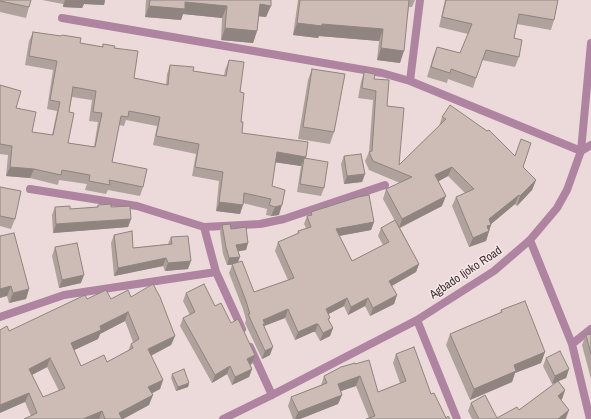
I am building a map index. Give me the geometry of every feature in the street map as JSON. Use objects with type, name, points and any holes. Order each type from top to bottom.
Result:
[{"type":"street","points":[[410,81],[420,0]]},
{"type":"street","points":[[62,18],[382,73],[410,81],[581,151],[591,145]]},
{"type":"street","name":"Agbado Ijoko Road","points":[[223,419],[417,320],[494,271],[530,240],[557,208],[567,190],[581,151],[591,43]]},
{"type":"street","points":[[30,189],[137,206],[204,227],[260,224],[284,219],[385,185]]},
{"type":"street","points":[[204,227],[216,272],[272,395]]},
{"type":"street","points":[[530,240],[572,344],[590,419]]},
{"type":"street","points":[[0,317],[64,295],[216,272]]},
{"type":"street","points":[[417,320],[457,419]]},
{"type":"street","points":[[572,344],[591,329]]},
{"type":"building","points":[[0,0],[31,0],[29,7]]},
{"type":"building","points":[[150,0],[271,0],[271,6],[260,4],[257,31],[225,28],[227,6],[185,2],[185,9],[149,6]]},
{"type":"building","points":[[300,0],[409,0],[404,51],[381,48],[383,29],[322,24],[322,26],[297,23]]},
{"type":"building","points":[[446,0],[558,0],[554,20],[519,14],[514,38],[522,40],[519,57],[486,50],[476,78],[451,69],[450,73],[431,67],[437,47],[460,53],[472,24],[442,17]]},
{"type":"building","points":[[33,32],[81,38],[80,43],[103,47],[103,44],[115,46],[114,48],[138,51],[134,78],[168,85],[170,65],[194,67],[193,71],[226,76],[229,60],[244,62],[240,92],[244,93],[241,122],[243,122],[242,133],[308,142],[306,157],[277,152],[272,186],[285,190],[282,205],[275,207],[269,205],[271,199],[244,193],[243,205],[219,202],[223,172],[195,167],[199,144],[156,136],[160,117],[129,111],[128,117],[121,116],[112,162],[147,169],[143,187],[109,180],[110,185],[89,181],[90,175],[62,170],[61,175],[34,169],[10,167],[12,146],[0,144],[0,85],[21,91],[16,108],[36,112],[32,132],[53,135],[60,102],[50,100],[57,61],[29,56]],"holes":[[[73,87],[96,91],[93,112],[102,113],[95,147],[68,143],[74,113],[69,112]]]},
{"type":"building","points":[[312,69],[345,74],[334,132],[303,127]]},
{"type":"building","points":[[364,72],[375,74],[374,79],[389,80],[387,106],[404,108],[399,165],[446,119],[442,117],[450,105],[487,131],[489,130],[515,156],[521,139],[531,143],[523,167],[536,180],[520,196],[519,195],[489,219],[491,225],[487,226],[489,231],[473,238],[456,197],[474,189],[452,167],[435,175],[446,196],[402,219],[386,189],[412,177],[373,161],[369,152],[372,151],[376,91],[362,88]]},
{"type":"building","points":[[361,154],[365,174],[347,176],[344,156]]},
{"type":"building","points":[[304,158],[328,162],[324,188],[300,184]]},
{"type":"building","points":[[0,187],[21,191],[15,219],[0,216]]},
{"type":"building","points":[[369,195],[374,222],[336,229],[352,261],[389,242],[381,228],[395,220],[419,264],[389,281],[397,295],[373,308],[368,298],[351,307],[347,298],[326,309],[330,318],[328,319],[333,328],[323,333],[318,324],[298,332],[288,309],[263,320],[265,324],[263,324],[273,347],[265,351],[248,314],[250,314],[246,301],[232,264],[242,261],[254,292],[294,278],[278,242],[299,233],[298,231],[311,227],[307,216],[312,215],[311,212]]},
{"type":"building","points":[[111,204],[111,207],[130,206],[131,219],[56,224],[55,207],[70,206],[70,209],[98,207],[98,205]]},
{"type":"building","points":[[230,224],[231,229],[246,227],[248,243],[236,245],[240,257],[229,258],[222,225]]},
{"type":"building","points":[[132,231],[133,248],[172,244],[171,237],[188,236],[191,261],[168,263],[166,258],[118,268],[114,235]]},
{"type":"building","points":[[14,233],[29,289],[13,293],[11,286],[0,289],[0,236]]},
{"type":"building","points":[[77,243],[84,275],[62,280],[55,247]]},
{"type":"building","points":[[153,284],[160,297],[175,336],[148,349],[163,380],[148,387],[153,395],[119,413],[122,419],[105,419],[102,411],[83,419],[24,419],[37,413],[29,393],[0,405],[0,330],[7,326],[9,331],[85,295],[87,299],[106,290],[111,299],[128,290],[131,297]],"holes":[[[128,312],[139,339],[131,344],[133,348],[107,362],[104,355],[81,366],[71,343],[101,330],[100,326]],[[50,358],[65,388],[43,397],[29,369]]]},
{"type":"building","points":[[204,284],[215,306],[221,303],[231,323],[238,319],[255,355],[247,359],[252,369],[235,377],[230,366],[215,375],[183,318],[195,312],[186,293]]},
{"type":"building","points":[[525,301],[545,352],[514,365],[516,371],[474,389],[450,334],[502,312],[501,310]]},
{"type":"building","points":[[591,334],[591,354],[586,335]]},
{"type":"building","points":[[414,347],[431,394],[434,393],[446,418],[448,416],[450,419],[366,419],[375,416],[360,376],[338,384],[342,395],[298,412],[291,397],[327,383],[324,376],[341,367],[369,360],[378,392],[406,381],[396,354]]},
{"type":"building","points":[[560,351],[569,369],[555,376],[546,358]]},
{"type":"building","points":[[184,369],[189,383],[178,387],[172,374]]},
{"type":"building","points":[[558,381],[565,390],[558,396],[569,410],[558,419],[479,419],[471,403],[485,395],[497,418],[517,407],[519,410]]}]
